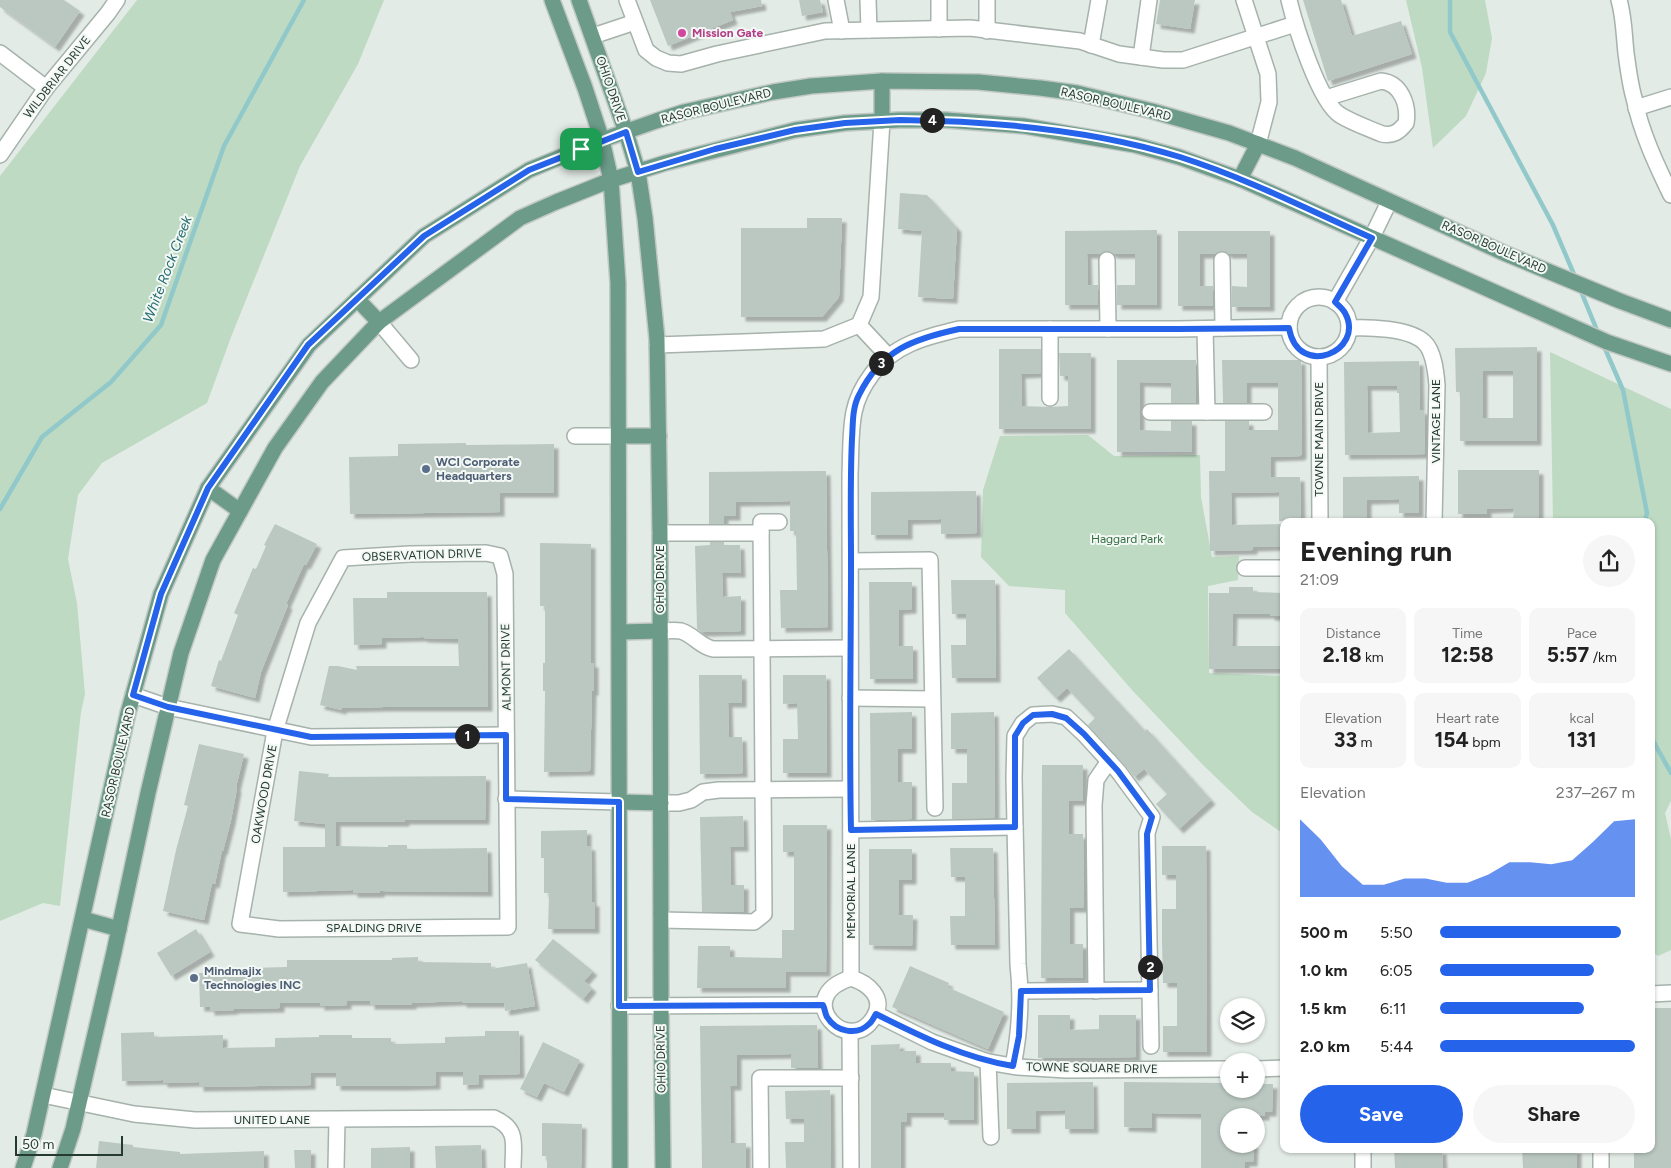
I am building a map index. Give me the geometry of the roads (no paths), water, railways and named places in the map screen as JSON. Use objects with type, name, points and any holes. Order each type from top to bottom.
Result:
[{"type":"main road","name":"OHIO DRIVE","points":[[552,0],[602,140],[611,180],[618,283],[620,436],[620,1168]]},
{"type":"main road","name":"OHIO DRIVE","points":[[579,0],[626,132],[638,172],[645,218],[657,345],[660,533],[660,1006],[663,1168]]},
{"type":"main road","name":"RASOR BOULEVARD","points":[[23,1168],[34,1134],[133,695],[161,594],[208,488],[308,345],[424,236],[529,170],[602,140],[684,112],[773,92],[811,86],[882,81],[978,82],[1077,93],[1152,111],[1229,134],[1295,158],[1389,202],[1620,302],[1668,319]]},
{"type":"main road","points":[[882,81],[882,121]]},
{"type":"main road","points":[[60,1168],[73,1129],[181,653],[214,560],[275,448],[322,382],[379,322],[520,218],[611,180],[715,149],[795,130],[845,123],[882,121],[955,121],[1024,126],[1136,145],[1188,160],[1240,179],[1607,342],[1671,364]]},
{"type":"main road","points":[[1240,179],[1258,144]]},
{"type":"main road","points":[[357,299],[379,322]]},
{"type":"main road","points":[[620,436],[659,436]]},
{"type":"main road","points":[[208,488],[240,511]]},
{"type":"main road","points":[[620,632],[660,631]]},
{"type":"main road","points":[[619,802],[661,803]]},
{"type":"main road","points":[[83,919],[119,929]]},
{"type":"street","points":[[627,0],[646,50],[656,58],[668,63],[681,64],[825,31],[970,28],[1080,41],[1119,54],[1163,60],[1183,60],[1295,24]]},
{"type":"street","points":[[836,0],[842,31]]},
{"type":"street","points":[[868,0],[869,30]]},
{"type":"street","points":[[939,0],[939,29]]},
{"type":"street","points":[[987,30],[988,0]]},
{"type":"street","points":[[1091,45],[1099,0]]},
{"type":"street","points":[[1141,57],[1148,0]]},
{"type":"street","points":[[1244,0],[1268,74],[1269,102],[1258,144]]},
{"type":"street","points":[[1289,0],[1295,24],[1326,98],[1339,115],[1382,134],[1389,135],[1396,133],[1406,124],[1407,111],[1401,94],[1395,86],[1388,82],[1380,81],[1326,98]]},
{"type":"street","points":[[1619,0],[1636,108],[1665,169],[1671,194]]},
{"type":"street","name":"WILDBRIAR DRIVE","points":[[0,156],[46,88],[109,3]]},
{"type":"street","points":[[593,36],[635,22]]},
{"type":"street","points":[[0,53],[46,88]]},
{"type":"street","points":[[1636,108],[1671,97]]},
{"type":"street","points":[[657,345],[824,339],[859,325],[871,297],[882,121]]},
{"type":"street","points":[[1335,302],[1372,238],[1389,202]]},
{"type":"street","points":[[1107,260],[1108,330]]},
{"type":"street","points":[[1222,260],[1223,328]]},
{"type":"street","points":[[1318,297],[1335,302],[1345,312],[1349,328],[1346,339],[1339,349],[1332,354],[1319,356],[1308,354],[1299,349],[1292,340],[1289,328],[1292,315],[1302,303],[1318,297]]},
{"type":"street","points":[[379,322],[411,360]]},
{"type":"street","points":[[859,325],[888,356],[905,345],[929,336],[959,329],[1289,328]]},
{"type":"street","name":"VINTAGE LANE","points":[[1349,328],[1374,327],[1414,335],[1425,342],[1436,366],[1434,518]]},
{"type":"street","points":[[1050,329],[1050,398]]},
{"type":"street","points":[[1205,329],[1207,412]]},
{"type":"street","name":"MEMORIAL LANE","points":[[852,978],[850,474],[854,414],[858,397],[865,383],[888,356]]},
{"type":"street","name":"TOWNE MAIN DRIVE","points":[[1319,356],[1320,518]]},
{"type":"street","points":[[1150,412],[1264,412]]},
{"type":"street","points":[[575,436],[620,436]]},
{"type":"street","points":[[661,920],[754,922],[764,914],[761,522],[779,522]]},
{"type":"street","points":[[660,533],[761,533]]},
{"type":"street","name":"OBSERVATION DRIVE","points":[[343,558],[486,552],[500,556]]},
{"type":"street","name":"ALMONT DRIVE","points":[[500,556],[505,574],[508,928]]},
{"type":"street","name":"OAKWOOD DRIVE","points":[[240,924],[275,730],[308,622],[343,558]]},
{"type":"street","points":[[851,561],[930,560],[935,808]]},
{"type":"street","points":[[1245,568],[1280,568]]},
{"type":"street","points":[[660,631],[681,631],[703,647],[713,649],[850,648]]},
{"type":"street","points":[[133,695],[168,707],[311,737],[506,735]]},
{"type":"street","points":[[850,698],[932,699]]},
{"type":"street","points":[[1013,1066],[1019,1036],[1021,991],[1018,964],[1015,736],[1023,723],[1033,715],[1052,714],[1066,718],[1084,734],[1109,762],[1152,817],[1147,834],[1151,1046]]},
{"type":"street","points":[[1096,991],[1094,805],[1096,780],[1109,762]]},
{"type":"street","points":[[661,803],[679,803],[691,800],[703,792],[763,789],[850,789]]},
{"type":"street","points":[[506,799],[619,802]]},
{"type":"street","points":[[851,830],[1015,827]]},
{"type":"street","name":"SPALDING DRIVE","points":[[240,924],[279,929],[508,928]]},
{"type":"street","points":[[852,978],[868,985],[877,998],[878,1006],[870,1024],[861,1030],[850,1032],[841,1030],[834,1025],[827,1017],[823,1005],[826,995],[832,988],[842,981],[852,978]]},
{"type":"street","points":[[1021,991],[1150,990]]},
{"type":"street","points":[[1655,994],[1671,994]]},
{"type":"street","points":[[619,1006],[823,1005]]},
{"type":"street","name":"TOWNE SQUARE DRIVE","points":[[876,1014],[932,1042],[988,1062],[1066,1070],[1220,1069]]},
{"type":"street","points":[[850,1032],[851,1168]]},
{"type":"street","points":[[988,1062],[991,1136]]},
{"type":"street","points":[[1265,1069],[1280,1068]]},
{"type":"street","points":[[761,1168],[760,1078],[851,1078]]},
{"type":"street","name":"UNITED LANE","points":[[43,1095],[134,1114],[195,1120],[494,1118],[511,1129],[513,1136],[513,1168]]},
{"type":"street","points":[[336,1168],[337,1120]]},
{"type":"street","points":[[1363,1153],[1364,1168]]},
{"type":"street","points":[[1601,1153],[1601,1168]]},
{"type":"waterway","name":"White Rock Creek","points":[[0,509],[42,437],[111,382],[161,325],[224,146],[304,0]]},
{"type":"waterway","points":[[1450,0],[1450,32],[1553,225],[1576,279]]},
{"type":"waterway","points":[[1580,289],[1599,335]]},
{"type":"waterway","points":[[1603,344],[1623,390],[1647,513],[1646,518]]},
{"type":"waterway","points":[[1655,744],[1671,773]]},
{"type":"place","name":"Mission Gate","points":[[682,33]]},
{"type":"place","name":"WCI Corporate Headquarters","points":[[426,469]]},
{"type":"place","name":"Mindmajix Technologies INC","points":[[194,978]]},
{"type":"park label","name":"Haggard Park","points":[[1127,539]]}]
